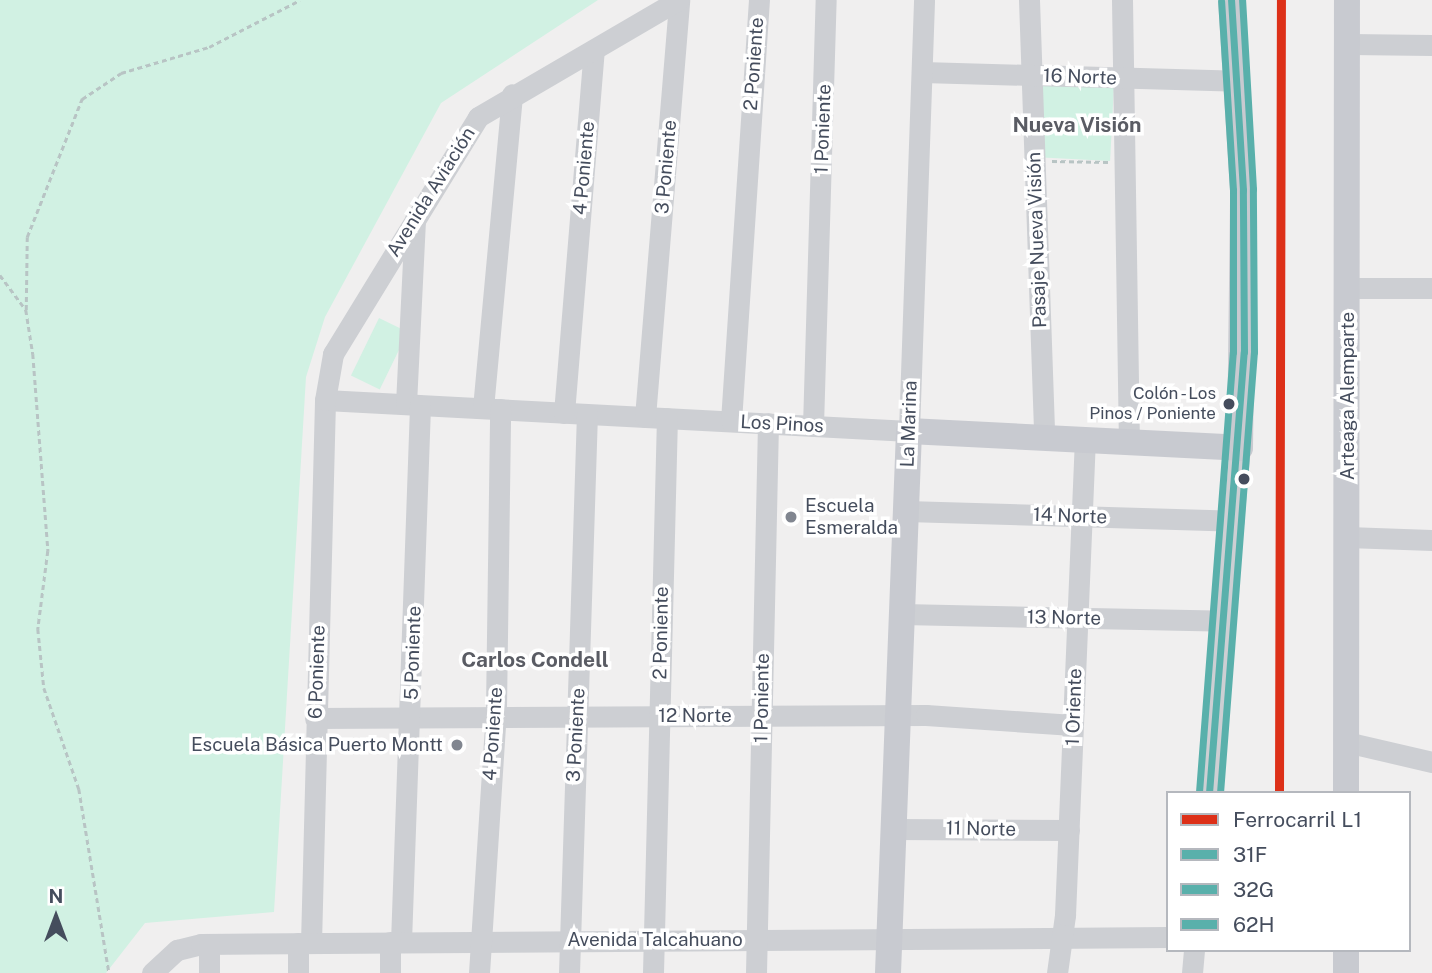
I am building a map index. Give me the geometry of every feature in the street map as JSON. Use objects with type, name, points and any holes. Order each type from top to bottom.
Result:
[{"type":"main road","points":[[1231,0],[1244,248],[1240,448]]},
{"type":"main road","name":"Arteaga Alemparte","points":[[1346,791],[1347,0]]},
{"type":"main road","name":"Los Pinos","points":[[909,431],[1240,448]]},
{"type":"main road","name":"La Marina","points":[[888,973],[909,431]]},
{"type":"main road","points":[[1346,952],[1346,973]]},
{"type":"street","name":"Avenida Aviación","points":[[325,400],[333,354],[472,124],[512,94],[679,0]]},
{"type":"street","name":"3 Poniente","points":[[645,417],[679,0]]},
{"type":"street","name":"2 Poniente","points":[[731,421],[759,0]]},
{"type":"street","name":"1 Poniente","points":[[813,426],[827,0]]},
{"type":"street","name":"La Marina","points":[[909,431],[925,0]]},
{"type":"street","name":"Pasaje Nueva Visión","points":[[1029,0],[1044,438]]},
{"type":"street","points":[[1122,0],[1126,79],[1129,442]]},
{"type":"street","points":[[1349,44],[1432,45]]},
{"type":"street","name":"4 Poniente","points":[[564,413],[594,50]]},
{"type":"street","name":"16 Norte","points":[[922,72],[1237,81]]},
{"type":"street","points":[[491,409],[512,94]]},
{"type":"street","points":[[413,405],[415,216]]},
{"type":"street","points":[[1348,288],[1432,288]]},
{"type":"street","name":"Los Pinos","points":[[325,400],[909,431]]},
{"type":"street","name":"6 Poniente","points":[[298,973],[304,943],[316,718],[325,400]]},
{"type":"street","name":"5 Poniente","points":[[390,973],[396,942],[410,718],[413,405]]},
{"type":"street","name":"4 Poniente","points":[[479,973],[483,942],[493,717],[491,409]]},
{"type":"street","name":"3 Poniente","points":[[569,973],[587,414]]},
{"type":"street","name":"2 Poniente","points":[[653,973],[667,418]]},
{"type":"street","name":"1 Poniente","points":[[756,973],[768,424]]},
{"type":"street","name":"1 Oriente","points":[[1057,973],[1069,830],[1085,440]]},
{"type":"street","points":[[1209,791],[1240,448]]},
{"type":"street","name":"14 Norte","points":[[906,512],[1234,521]]},
{"type":"street","points":[[1347,537],[1432,540]]},
{"type":"street","name":"13 Norte","points":[[902,614],[1226,621]]},
{"type":"street","name":"12 Norte","points":[[316,718],[898,715],[1073,725]]},
{"type":"street","points":[[1346,743],[1432,761]]},
{"type":"street","name":"11 Norte","points":[[894,829],[1069,830]]},
{"type":"street","name":"Avenida Talcahuano","points":[[152,973],[177,950],[209,944],[1166,937]]},
{"type":"street","points":[[209,944],[209,973]]},
{"type":"street","points":[[1192,973],[1194,952]]},
{"type":"path","points":[[109,973],[79,789],[44,688],[38,629],[48,551],[41,411],[26,310],[27,237],[82,99],[121,73],[209,47],[300,0]]},
{"type":"path","points":[[1035,160],[1127,163]]},
{"type":"path","points":[[0,275],[26,310]]},
{"type":"green space","points":[[0,0],[598,0],[441,103],[325,317],[306,377],[274,912],[145,923],[106,973],[0,973]]},
{"type":"green space","points":[[1037,84],[1114,88],[1110,161],[1033,157]]},
{"type":"green space","points":[[379,318],[408,332],[380,390],[351,376]]},
{"type":"rail line","name":"L1","points":[[1279,791],[1281,0]]},
{"type":"transit line","name":"31F","points":[[1209,791],[1244,352],[1243,190],[1231,0]]},
{"type":"transit line","name":"32G","points":[[1220,791],[1254,352],[1253,189],[1242,0]]},
{"type":"transit line","name":"62H","points":[[1199,791],[1233,352],[1233,190],[1221,1]]},
{"type":"place","name":"Colón - Los Pinos / Poniente","points":[[1229,404]]},
{"type":"place","name":"Escuela Esmeralda","points":[[791,517]]},
{"type":"place","name":"Escuela Básica Puerto Montt","points":[[457,745]]},
{"type":"district","name":"Nueva Visión","points":[[1077,125]]},
{"type":"district","name":"Carlos Condell","points":[[535,660]]}]
